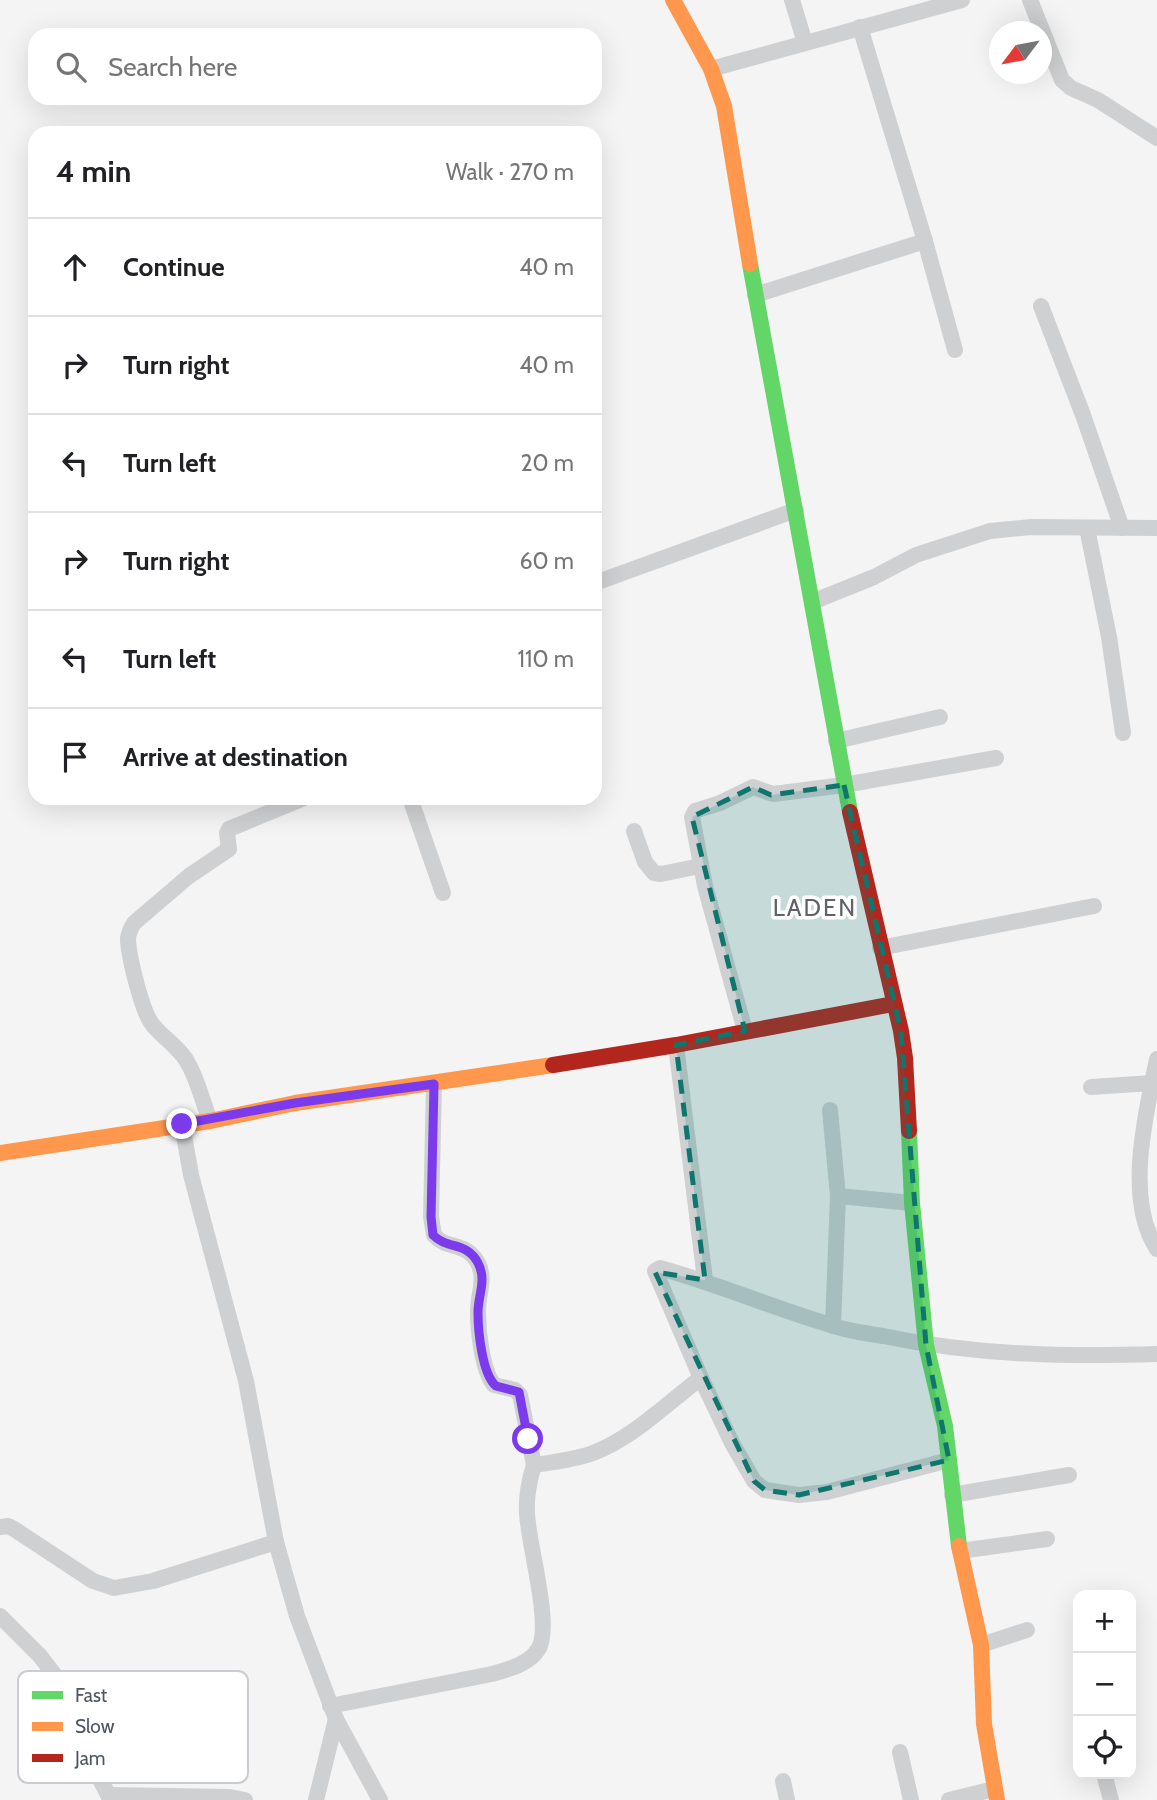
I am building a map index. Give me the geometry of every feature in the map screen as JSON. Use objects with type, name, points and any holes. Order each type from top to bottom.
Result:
[{"type":"street","points":[[673,0],[711,69],[724,106],[755,295],[844,785],[901,1031],[905,1058],[912,1203],[926,1345],[945,1426],[960,1550],[981,1645],[981,1695],[996,1794],[949,1800]]},
{"type":"street","points":[[793,0],[805,43]]},
{"type":"street","points":[[711,69],[962,0]]},
{"type":"street","points":[[1030,0],[1062,80],[1071,88],[1098,100],[1156,137]]},
{"type":"street","points":[[860,27],[955,350]]},
{"type":"street","points":[[755,295],[925,241]]},
{"type":"street","points":[[1041,306],[1122,528]]},
{"type":"street","points":[[602,580],[796,510]]},
{"type":"street","points":[[812,602],[916,555],[990,531],[1031,527],[1157,528]]},
{"type":"street","points":[[1087,527],[1109,637],[1123,733]]},
{"type":"street","points":[[836,741],[940,717]]},
{"type":"street","points":[[745,1031],[700,866],[692,817],[698,810],[753,787],[773,794],[844,785],[996,758]]},
{"type":"street","points":[[210,1121],[189,1065],[153,1025],[146,1013],[128,939],[130,929],[189,876],[229,849],[229,829],[287,805]]},
{"type":"street","points":[[412,805],[443,893]]},
{"type":"street","points":[[634,831],[645,862],[654,873],[700,866]]},
{"type":"street","points":[[880,948],[1094,906]]},
{"type":"street","points":[[0,1153],[210,1121],[295,1103],[434,1084],[676,1045],[893,1004]]},
{"type":"street","points":[[676,1045],[705,1280]]},
{"type":"street","points":[[1157,1059],[1140,1169],[1141,1205],[1152,1228],[1157,1249]]},
{"type":"street","points":[[1091,1087],[1152,1083]]},
{"type":"street","points":[[333,1713],[513,1668],[530,1658],[539,1647],[542,1635],[542,1614],[527,1514],[528,1489],[534,1465],[520,1395],[515,1390],[496,1386],[486,1371],[478,1312],[483,1284],[480,1267],[470,1251],[441,1241],[433,1235],[431,1217],[434,1084]]},
{"type":"street","points":[[831,1110],[838,1196],[833,1326]]},
{"type":"street","points":[[182,1124],[191,1175],[249,1394],[276,1542],[297,1616],[333,1713],[380,1800]]},
{"type":"street","points":[[838,1196],[912,1203]]},
{"type":"street","points":[[949,1460],[827,1492],[799,1495],[765,1490],[754,1481],[732,1443],[654,1272],[660,1268],[705,1280],[833,1326],[926,1345],[1009,1354],[1157,1354]]},
{"type":"street","points":[[534,1465],[596,1452],[625,1435],[701,1378]]},
{"type":"street","points":[[952,1495],[1069,1475]]},
{"type":"street","points":[[0,1527],[8,1526],[93,1581],[114,1588],[153,1581],[276,1542]]},
{"type":"street","points":[[960,1550],[1047,1539]]},
{"type":"street","points":[[0,1616],[53,1671]]},
{"type":"street","points":[[981,1645],[1027,1630]]},
{"type":"street","points":[[316,1800],[333,1713]]},
{"type":"street","points":[[900,1752],[911,1800]]},
{"type":"street","points":[[1105,1779],[1111,1800]]},
{"type":"street","points":[[783,1781],[788,1800]]},
{"type":"street","points":[[109,1797],[230,1797],[245,1800]]},
{"type":"highlighted area","points":[[844,785],[901,1031],[926,1345],[949,1460],[799,1495],[765,1490],[754,1481],[655,1272],[705,1280],[676,1045],[745,1031],[692,817],[753,787],[771,795]]},
{"type":"traffic: fast","points":[[750,264],[850,812]]},
{"type":"traffic: fast","points":[[909,1131],[912,1203],[926,1345],[945,1426],[959,1546]]},
{"type":"traffic: slow","points":[[673,0],[711,69],[724,106],[750,264]]},
{"type":"traffic: slow","points":[[0,1153],[210,1121],[295,1103],[553,1065]]},
{"type":"traffic: slow","points":[[959,1546],[981,1645],[984,1724],[997,1800]]},
{"type":"traffic: jam","points":[[850,812],[901,1031],[909,1131]]},
{"type":"traffic: jam","points":[[553,1065],[893,1004]]},
{"type":"district","name":"LADEN","points":[[815,908]]},
{"type":"route","points":[[182,1124],[210,1121],[295,1103],[434,1084],[431,1217],[433,1235],[441,1241],[470,1251],[480,1267],[483,1284],[478,1312],[486,1371],[496,1386],[519,1392],[528,1439]]}]
